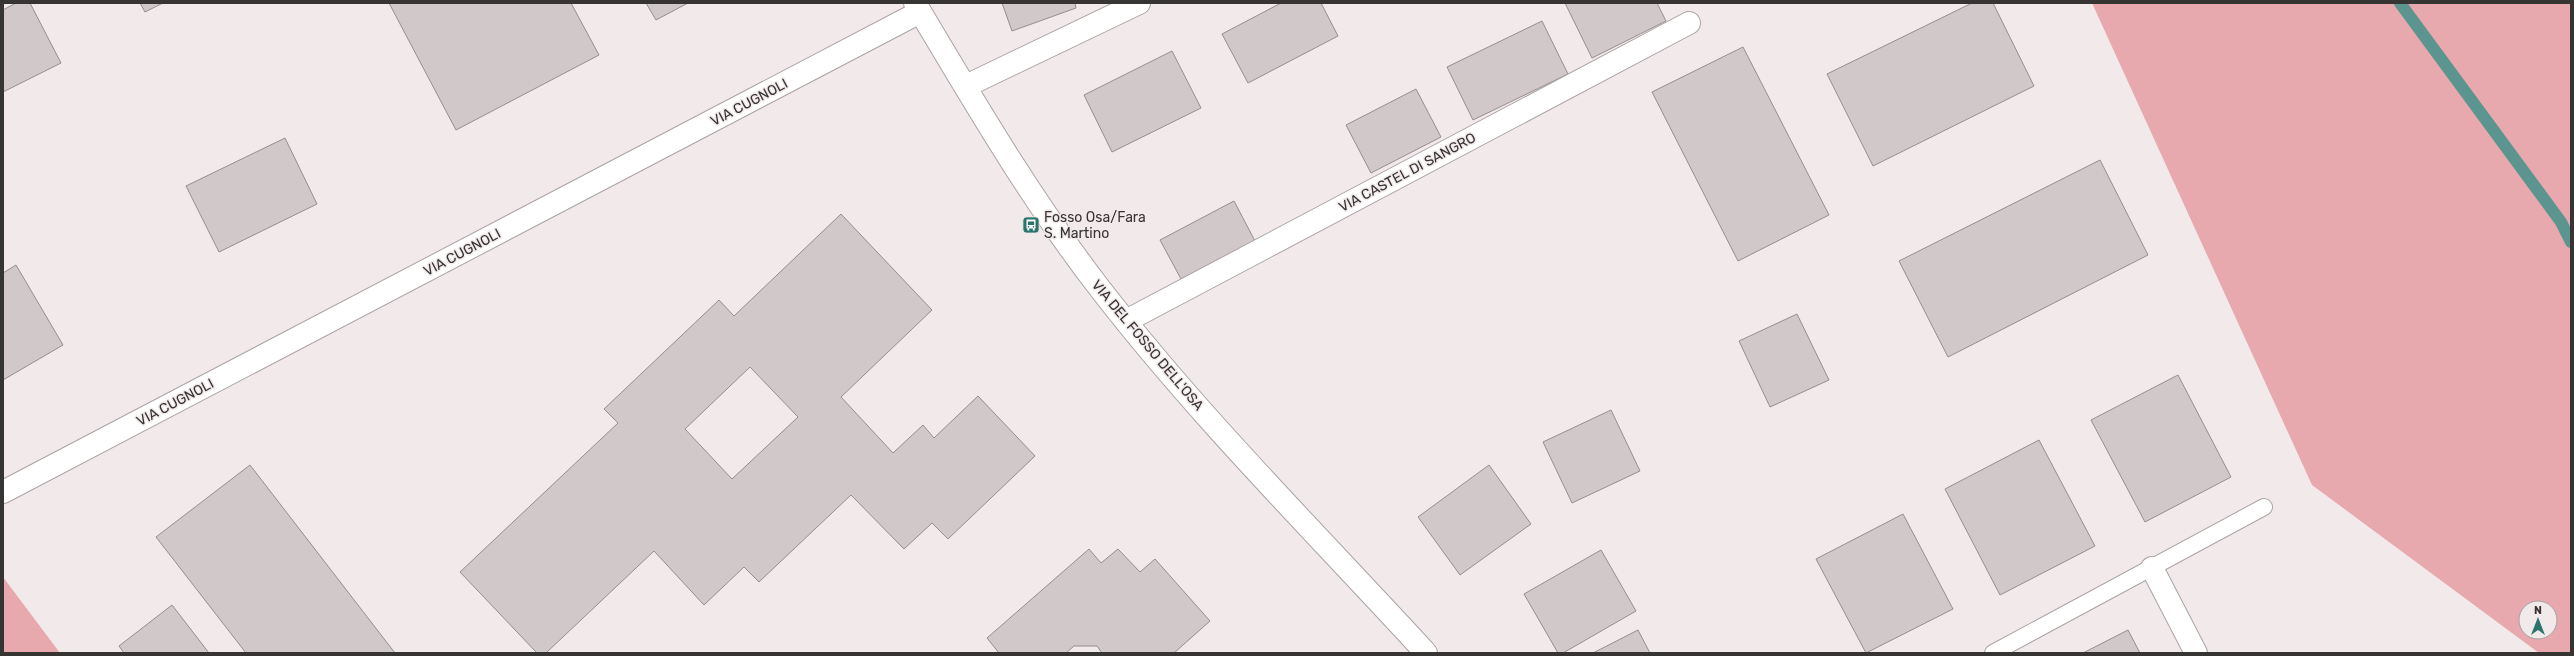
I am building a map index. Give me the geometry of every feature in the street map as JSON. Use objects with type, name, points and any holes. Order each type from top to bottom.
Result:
[{"type":"street","points":[[966,86],[1139,3]]},
{"type":"street","name":"VIA DEL FOSSO DELL'OSA","points":[[917,7],[1047,215],[1126,322],[1205,414],[1426,653]]},
{"type":"street","name":"VIA CUGNOLI","points":[[3,492],[917,7]]},
{"type":"street","name":"VIA CASTEL DI SANGRO","points":[[1126,322],[1689,23]]},
{"type":"street","points":[[2152,568],[2196,653]]},
{"type":"lane","points":[[1993,653],[2264,507]]},
{"type":"shaded area","points":[[2092,3],[2571,3],[2571,653],[2539,653],[2521,640],[2558,640],[2558,600],[2518,600],[2518,637],[2312,485]]},
{"type":"shaded area","points":[[3,577],[60,653],[3,653]]},
{"type":"building","points":[[16,3],[30,3],[61,63],[3,92],[3,10]]},
{"type":"building","points":[[140,3],[163,3],[145,12]]},
{"type":"building","points":[[389,3],[571,3],[599,55],[456,130]]},
{"type":"building","points":[[646,3],[688,3],[656,20]]},
{"type":"building","points":[[1002,3],[1075,3],[1076,8],[1012,31]]},
{"type":"building","points":[[1281,3],[1321,3],[1338,36],[1248,83],[1222,34]]},
{"type":"building","points":[[1565,3],[1657,3],[1666,21],[1592,58]]},
{"type":"building","points":[[1972,3],[1993,3],[2034,86],[1873,166],[1827,74]]},
{"type":"building","points":[[1542,21],[1568,74],[1473,120],[1447,67]]},
{"type":"building","points":[[1743,47],[1829,215],[1738,261],[1652,92]]},
{"type":"building","points":[[1172,51],[1201,108],[1112,152],[1084,95]]},
{"type":"building","points":[[1416,89],[1441,137],[1371,173],[1346,125]]},
{"type":"building","points":[[285,138],[317,204],[219,252],[186,186]]},
{"type":"building","points":[[2100,160],[2148,255],[1948,357],[1899,261]]},
{"type":"building","points":[[1234,201],[1255,241],[1181,279],[1160,240]]},
{"type":"building","points":[[841,214],[932,310],[841,397],[893,453],[923,425],[934,438],[978,396],[1035,456],[948,539],[932,523],[904,549],[851,495],[759,582],[744,567],[704,605],[654,551],[546,653],[537,653],[460,572],[618,423],[604,409],[719,300],[734,316]],"holes":[[[750,367],[798,417],[732,479],[685,429]]]},
{"type":"building","points":[[16,265],[63,345],[3,380],[3,273]]},
{"type":"building","points":[[1797,314],[1829,380],[1770,407],[1739,341]]},
{"type":"building","points":[[2178,375],[2231,477],[2145,522],[2091,420]]},
{"type":"building","points":[[1611,410],[1640,471],[1572,503],[1543,442]]},
{"type":"building","points":[[2039,440],[2095,546],[2000,595],[1945,489]]},
{"type":"building","points":[[250,465],[395,653],[246,653],[156,537]]},
{"type":"building","points":[[1489,465],[1531,524],[1460,575],[1418,517]]},
{"type":"building","points":[[1903,514],[1953,609],[1866,653],[1816,559]]},
{"type":"building","points":[[1089,549],[1101,563],[1118,549],[1140,572],[1155,559],[1210,621],[1174,653],[1102,653],[1097,646],[1074,646],[1066,653],[999,653],[987,638]]},
{"type":"building","points":[[1601,550],[1636,611],[1563,653],[1558,653],[1524,594]]},
{"type":"building","points":[[172,605],[209,653],[124,653],[119,646]]},
{"type":"building","points":[[1638,630],[1650,653],[1593,653]]},
{"type":"building","points":[[2128,630],[2140,653],[2083,653]]},
{"type":"waterway","points":[[2400,3],[2561,222],[2571,242]]},
{"type":"place","name":"Fosso Osa/Fara S. Martino","points":[[1031,225]]}]
